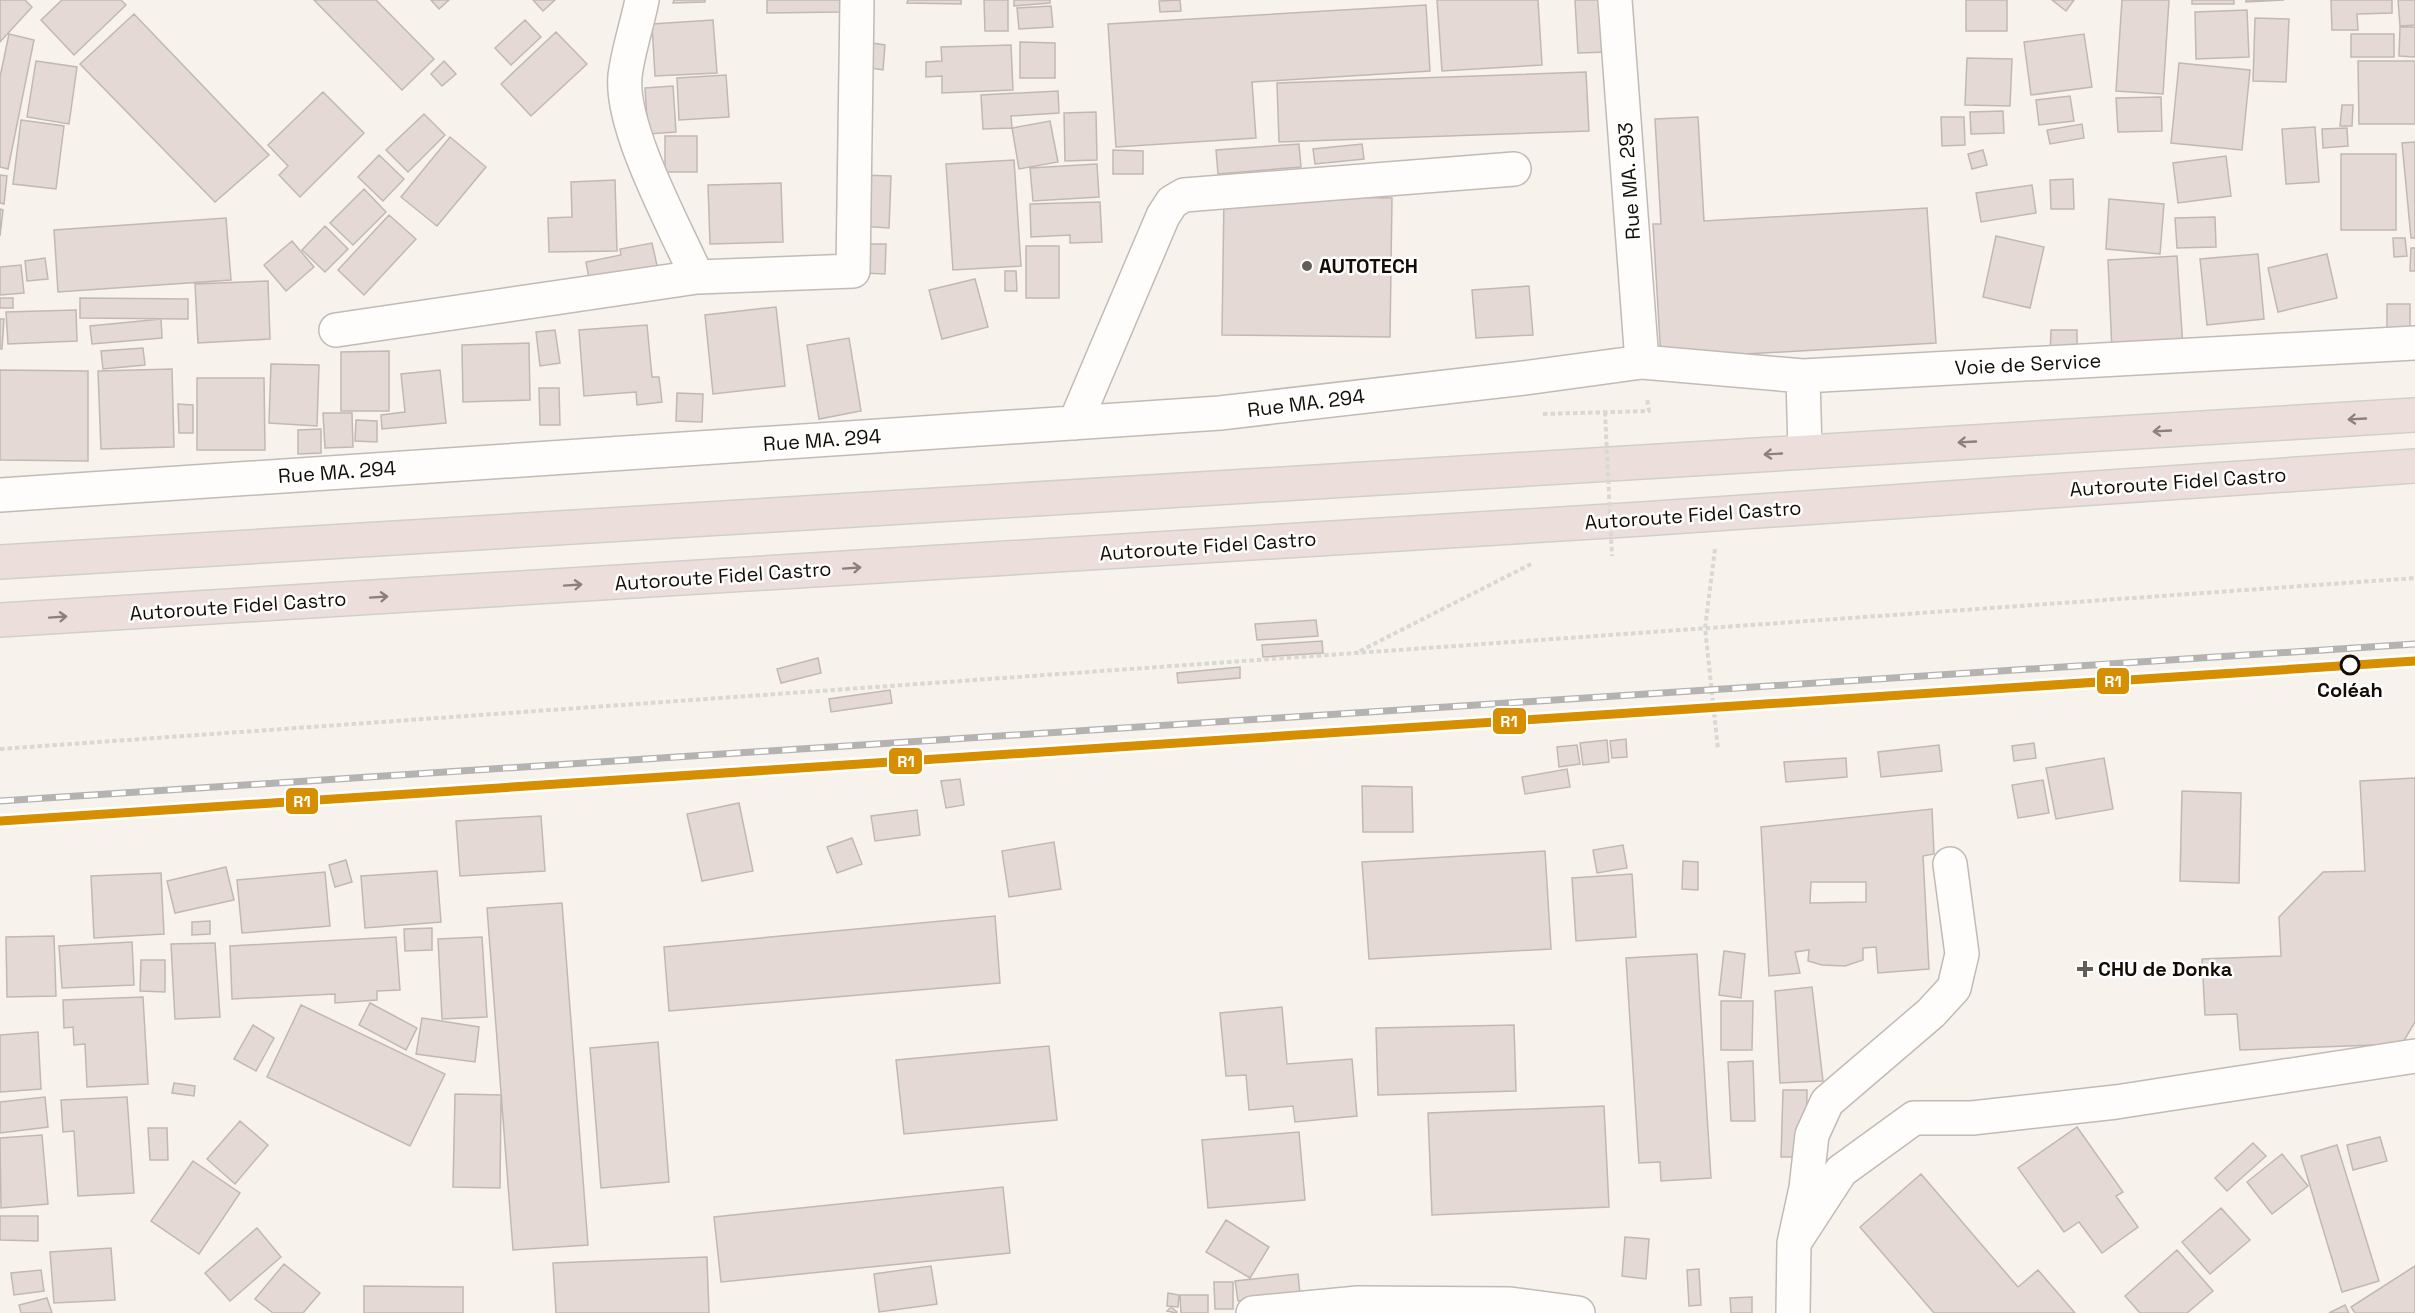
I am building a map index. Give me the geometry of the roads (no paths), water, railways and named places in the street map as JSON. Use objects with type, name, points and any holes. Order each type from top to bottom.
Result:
[{"type":"highway","points":[[0,562],[2415,415]]},
{"type":"highway","name":"Autoroute Fidel Castro","points":[[0,621],[1666,517],[2415,466]]},
{"type":"street","points":[[642,0],[625,77],[630,122],[697,277]]},
{"type":"street","points":[[336,330],[697,277],[853,271],[857,0]]},
{"type":"street","name":"Rue MA. 293","points":[[1615,0],[1641,362]]},
{"type":"street","points":[[1075,423],[1163,216],[1173,202],[1184,195],[1514,169]]},
{"type":"street","name":"Voie de Service","points":[[1641,362],[1803,376],[2415,343]]},
{"type":"street","name":"Rue MA. 294","points":[[0,495],[1232,412],[1641,362]]},
{"type":"street","points":[[1803,376],[1805,452]]},
{"type":"street","points":[[1793,1313],[1794,1243],[1806,1188],[1812,1135],[1827,1102],[1931,1013],[1954,988],[1962,954],[1950,864]]},
{"type":"street","points":[[1794,1243],[1840,1171],[1914,1118],[1972,1118],[2116,1102],[2415,1056]]},
{"type":"street","points":[[1253,1313],[1358,1303],[1510,1304],[1578,1313]]},
{"type":"railway","points":[[0,801],[2415,644]]},
{"type":"place","name":"AUTOTECH","points":[[1307,266]]},
{"type":"place","name":"Coléah","points":[[2350,665]]},
{"type":"place","name":"CHU de Donka","points":[[2085,969]]}]
